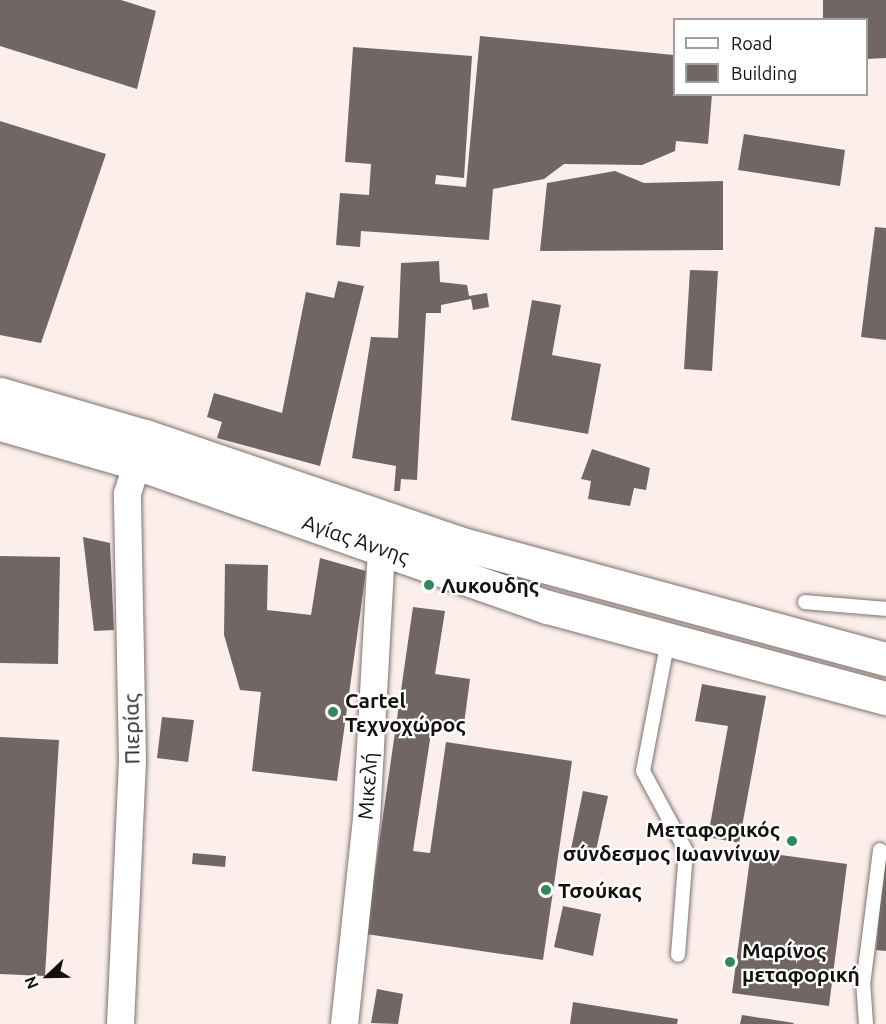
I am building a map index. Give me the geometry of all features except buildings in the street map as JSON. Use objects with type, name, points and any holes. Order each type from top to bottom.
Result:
[{"type":"street","name":"Αγίας Άννης","points":[[0,394],[381,547],[548,607],[886,698]]},
{"type":"street","name":"Αγίας Άννης","points":[[0,424],[140,449],[462,544],[886,659]]},
{"type":"street","name":"Πιερίας","points":[[120,1024],[132,761],[127,493],[140,449]]},
{"type":"street","name":"Μικελή","points":[[344,1024],[366,818],[381,547]]},
{"type":"lane","points":[[805,602],[886,609]]},
{"type":"lane","points":[[668,639],[643,771],[686,851],[678,955]]},
{"type":"lane","points":[[866,1024],[862,985],[879,850]]},
{"type":"place","name":"Λυκουδης","points":[[429,585]]},
{"type":"place","name":"Cartel Τεχνοχώρος","points":[[333,712]]},
{"type":"place","name":"Μεταφορικός σύνδεσμος Ιωαννίνων","points":[[792,841]]},
{"type":"place","name":"Τσούκας","points":[[546,890]]},
{"type":"place","name":"Μαρίνος μεταφορική","points":[[730,962]]}]
